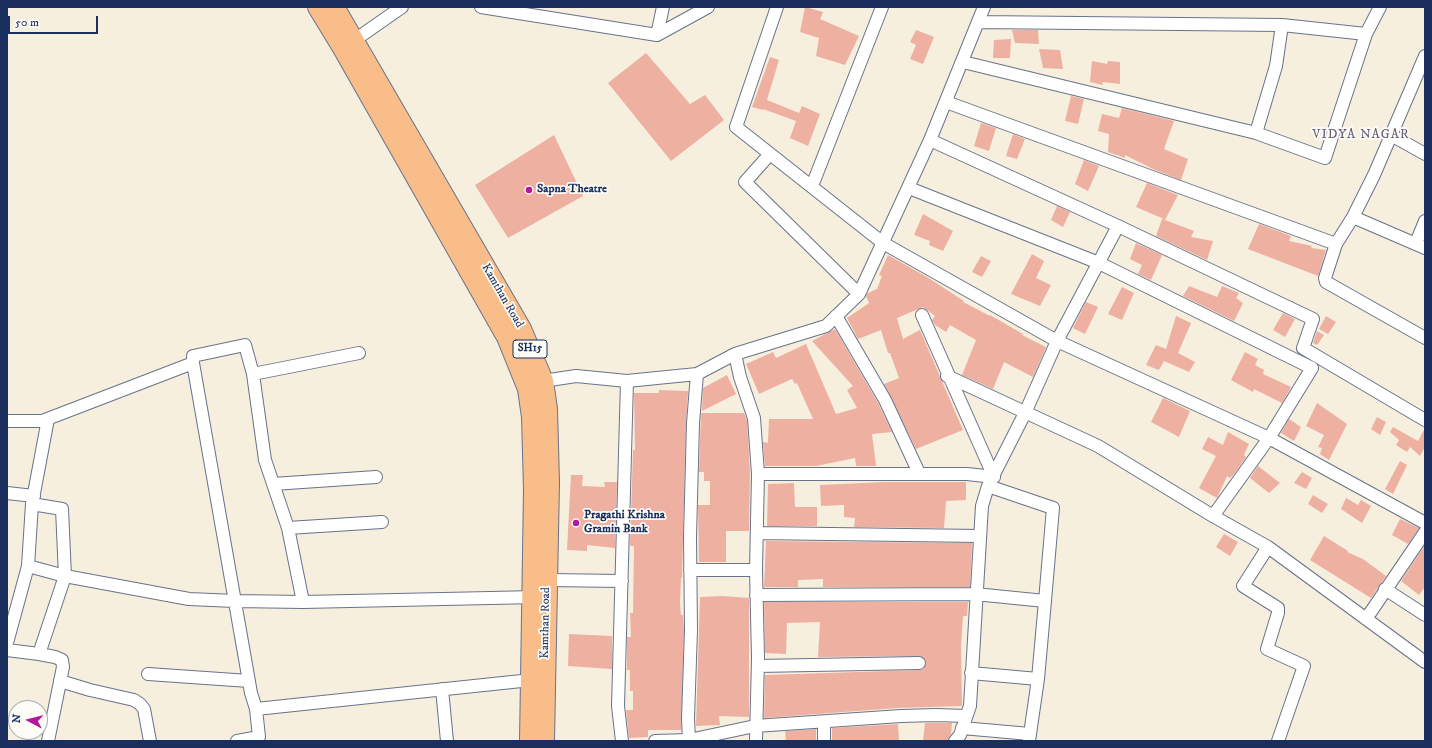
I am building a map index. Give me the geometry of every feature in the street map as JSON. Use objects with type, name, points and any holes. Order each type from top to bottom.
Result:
[{"type":"main road","name":"Kamthan Road","points":[[318,7],[349,44]]},
{"type":"main road","name":"Kamthan Road","points":[[334,7],[349,44],[460,238],[507,337],[535,385],[532,417],[534,490],[542,591],[544,741]]},
{"type":"main road","name":"Kamthan Road","points":[[530,741],[531,680],[542,591]]},
{"type":"street","points":[[349,44],[402,7]]},
{"type":"street","points":[[481,7],[658,35],[708,7]]},
{"type":"street","points":[[658,35],[663,7]]},
{"type":"street","points":[[776,7],[736,127],[883,243],[1057,341],[1269,438],[1425,523]]},
{"type":"street","points":[[812,186],[882,7]]},
{"type":"street","points":[[535,385],[576,376],[627,381],[697,374],[735,354],[826,326],[859,294],[930,140],[963,62],[984,7]]},
{"type":"street","points":[[963,62],[1256,133],[1325,158],[1366,34],[1380,7]]},
{"type":"street","points":[[978,22],[1282,25],[1366,34]]},
{"type":"street","points":[[1256,133],[1276,66],[1282,25]]},
{"type":"street","points":[[1425,56],[1391,135],[1353,217],[1336,244],[1325,277],[1326,282],[1425,338]]},
{"type":"street","points":[[946,102],[1336,244]]},
{"type":"street","points":[[1391,135],[1425,154]]},
{"type":"street","points":[[930,140],[1118,226],[1313,319],[1303,348],[1425,420]]},
{"type":"street","points":[[770,154],[745,182],[859,294]]},
{"type":"street","points":[[909,188],[1099,264],[1312,368],[1269,438],[1213,516]]},
{"type":"street","points":[[1353,217],[1420,246],[1425,221]]},
{"type":"street","points":[[955,741],[960,735],[970,706],[975,594],[982,506],[991,482],[1025,413],[1057,341],[1118,226]]},
{"type":"street","points":[[836,316],[885,400],[919,473]]},
{"type":"street","points":[[922,316],[991,482]]},
{"type":"street","points":[[237,741],[259,736],[256,709],[249,681],[193,356],[245,345],[253,374],[265,460],[288,528],[303,602]]},
{"type":"street","points":[[253,374],[359,353]]},
{"type":"street","points":[[735,354],[740,377],[754,418],[758,474],[756,570],[758,666],[755,726],[756,741]]},
{"type":"street","points":[[7,421],[42,421],[193,362]]},
{"type":"street","points":[[689,740],[688,718],[691,630],[690,570],[693,423],[697,374]]},
{"type":"street","points":[[947,376],[1098,446],[1213,516],[1268,546],[1425,662]]},
{"type":"street","points":[[622,741],[618,706],[627,381]]},
{"type":"street","points":[[7,643],[28,566],[33,500],[48,419]]},
{"type":"street","points":[[656,741],[689,740],[755,726],[936,714],[1029,737],[1038,679],[1053,508],[991,482],[967,474],[758,474]]},
{"type":"street","points":[[273,484],[376,477]]},
{"type":"street","points":[[7,493],[62,509],[65,576],[39,654]]},
{"type":"street","points":[[288,528],[382,522]]},
{"type":"street","points":[[1366,619],[1425,532]]},
{"type":"street","points":[[757,533],[979,536]]},
{"type":"street","points":[[1268,546],[1243,586],[1278,608],[1278,613],[1267,649],[1304,666],[1278,741]]},
{"type":"street","points":[[28,566],[65,576],[189,598],[235,601],[303,602],[542,591],[622,581]]},
{"type":"street","points":[[690,570],[756,570]]},
{"type":"street","points":[[1385,589],[1425,615]]},
{"type":"street","points":[[756,595],[975,594],[1045,601]]},
{"type":"street","points":[[7,650],[39,654],[62,660],[63,667],[48,741]]},
{"type":"street","points":[[758,666],[919,663]]},
{"type":"street","points":[[971,673],[1038,679]]},
{"type":"street","points":[[148,674],[249,681]]},
{"type":"street","points":[[256,709],[531,680]]},
{"type":"street","points":[[60,681],[90,690],[134,700],[144,709],[150,741]]},
{"type":"street","points":[[442,689],[447,741]]},
{"type":"street","points":[[824,722],[824,741]]},
{"type":"building","points":[[805,7],[823,12],[820,19],[859,36],[845,65],[816,56],[819,38],[800,32]]},
{"type":"building","points":[[916,30],[934,37],[923,64],[910,59],[916,45],[910,42]]},
{"type":"building","points":[[1012,30],[1038,30],[1039,44],[1015,43]]},
{"type":"building","points":[[1011,39],[1010,58],[993,58],[994,40]]},
{"type":"building","points":[[1039,49],[1060,50],[1063,69],[1043,68]]},
{"type":"building","points":[[646,53],[690,104],[705,95],[724,120],[671,161],[608,83]]},
{"type":"building","points":[[770,57],[779,60],[767,100],[799,113],[802,106],[820,114],[808,146],[790,138],[796,121],[763,109],[752,107]]},
{"type":"building","points":[[1092,61],[1107,64],[1108,61],[1120,62],[1120,84],[1102,82],[1103,85],[1090,82]]},
{"type":"building","points":[[1071,96],[1084,99],[1078,124],[1065,121]]},
{"type":"building","points":[[1122,108],[1174,121],[1164,149],[1188,159],[1181,180],[1153,169],[1125,155],[1125,158],[1108,152],[1109,134],[1098,131],[1102,114],[1119,118]]},
{"type":"building","points":[[981,123],[996,128],[989,151],[974,146]]},
{"type":"building","points":[[1013,134],[1025,139],[1017,159],[1006,156]]},
{"type":"building","name":"Sapna Theatre","points":[[554,135],[583,196],[508,238],[475,185]]},
{"type":"building","points":[[1084,160],[1099,166],[1088,191],[1075,184]]},
{"type":"building","points":[[1147,183],[1178,195],[1165,220],[1194,231],[1191,237],[1213,241],[1207,260],[1156,236],[1162,219],[1164,219],[1136,207]]},
{"type":"building","points":[[1057,206],[1070,212],[1063,227],[1051,220]]},
{"type":"building","points":[[923,214],[953,231],[943,251],[929,245],[930,241],[914,235]]},
{"type":"building","points":[[1259,224],[1291,236],[1289,241],[1312,246],[1311,248],[1326,250],[1318,276],[1248,249]]},
{"type":"building","points":[[1136,243],[1162,255],[1151,280],[1138,274],[1142,265],[1130,259]]},
{"type":"building","points":[[1032,254],[1044,261],[1036,278],[1051,285],[1040,306],[1011,294]]},
{"type":"building","points":[[888,255],[927,277],[964,301],[963,302],[990,315],[1023,334],[1022,335],[1046,347],[1033,377],[1004,362],[993,389],[962,375],[976,340],[950,325],[946,332],[935,325],[932,320],[935,316],[923,307],[897,318],[903,339],[920,330],[963,430],[916,449],[884,384],[899,378],[890,353],[888,353],[881,330],[858,339],[847,318],[869,303],[866,296],[868,293],[877,289],[882,276],[879,275]]},
{"type":"building","points":[[981,256],[991,261],[982,277],[972,272]]},
{"type":"building","points":[[1189,286],[1217,297],[1222,286],[1239,293],[1236,298],[1243,303],[1234,321],[1183,296]]},
{"type":"building","points":[[1122,287],[1134,293],[1122,320],[1108,314]]},
{"type":"building","points":[[1086,302],[1098,307],[1085,334],[1073,328]]},
{"type":"building","points":[[1283,313],[1295,319],[1285,337],[1273,330]]},
{"type":"building","points":[[1176,316],[1191,323],[1178,353],[1195,362],[1189,372],[1164,361],[1159,370],[1146,365],[1156,345],[1166,349]]},
{"type":"building","points":[[1326,316],[1336,322],[1328,334],[1319,329]]},
{"type":"building","points":[[835,329],[878,403],[892,432],[872,434],[876,466],[856,466],[855,458],[816,466],[765,466],[763,442],[768,443],[769,419],[813,419],[797,383],[795,384],[792,379],[759,394],[746,364],[773,352],[776,358],[806,344],[836,414],[857,408],[847,390],[853,386],[812,341]]},
{"type":"building","points":[[1317,331],[1324,335],[1317,345],[1313,343]]},
{"type":"building","points":[[1245,352],[1258,359],[1255,365],[1264,370],[1263,374],[1291,387],[1282,403],[1254,389],[1253,392],[1231,380]]},
{"type":"building","points":[[727,375],[736,394],[702,411],[703,388]]},
{"type":"building","points":[[659,390],[688,391],[680,603],[681,615],[683,615],[684,630],[681,730],[648,730],[648,737],[629,738],[626,710],[633,710],[633,691],[630,691],[630,670],[627,670],[627,637],[631,637],[630,613],[633,613],[634,546],[630,546],[633,450],[635,450],[634,393],[659,393]]},
{"type":"building","points":[[1163,398],[1190,411],[1179,437],[1151,422]]},
{"type":"building","points":[[1317,403],[1347,424],[1329,460],[1320,454],[1322,448],[1318,447],[1324,435],[1306,426]]},
{"type":"building","points":[[701,413],[744,413],[747,420],[750,472],[749,531],[726,531],[726,562],[699,562],[698,505],[710,505],[710,481],[704,481],[704,472],[699,472]]},
{"type":"building","points":[[1377,417],[1386,422],[1380,435],[1371,429]]},
{"type":"building","points":[[1289,419],[1301,427],[1294,441],[1281,433]]},
{"type":"building","points":[[1393,427],[1418,441],[1425,428],[1425,447],[1420,456],[1410,447],[1407,452],[1396,445],[1399,440],[1390,432]]},
{"type":"building","points":[[1228,432],[1249,444],[1244,455],[1246,457],[1230,478],[1227,476],[1217,498],[1199,488],[1216,456],[1202,449],[1208,437],[1223,445]]},
{"type":"building","points":[[1400,461],[1407,465],[1393,494],[1385,489]]},
{"type":"building","points":[[1258,466],[1280,483],[1269,493],[1250,478]]},
{"type":"building","points":[[1302,472],[1312,478],[1306,489],[1294,483]]},
{"type":"building","points":[[571,475],[583,475],[582,486],[605,487],[604,482],[617,482],[615,548],[587,545],[587,551],[567,550]]},
{"type":"building","points":[[885,482],[966,482],[966,500],[946,501],[944,528],[854,527],[855,518],[844,517],[844,505],[821,506],[820,485]]},
{"type":"building","points":[[794,483],[795,507],[817,507],[817,526],[767,526],[768,484]]},
{"type":"building","points":[[1313,495],[1328,504],[1322,513],[1308,504]]},
{"type":"building","points":[[1346,498],[1358,505],[1361,500],[1371,506],[1362,523],[1341,509]]},
{"type":"building","points":[[1400,519],[1419,528],[1408,544],[1392,535]]},
{"type":"building","points":[[1224,534],[1238,542],[1230,556],[1216,547]]},
{"type":"building","points":[[1324,536],[1348,551],[1347,552],[1363,559],[1386,576],[1371,598],[1310,560]]},
{"type":"building","points":[[766,541],[972,543],[970,587],[823,587],[823,579],[798,580],[798,587],[764,587]]},
{"type":"building","points":[[1425,545],[1425,587],[1419,595],[1401,581]]},
{"type":"building","points":[[723,596],[749,598],[749,717],[719,716],[720,725],[696,726],[700,597]]},
{"type":"building","points":[[764,602],[968,602],[967,616],[963,616],[961,646],[962,706],[897,708],[764,718],[765,675],[919,670],[923,669],[926,663],[925,659],[919,656],[818,657],[820,622],[787,623],[786,654],[765,653]]},
{"type":"building","points":[[569,634],[612,636],[612,669],[568,666]]},
{"type":"building","points":[[925,723],[952,723],[951,734],[947,741],[923,741]]},
{"type":"building","points":[[898,724],[899,741],[832,741],[832,728]]},
{"type":"building","points":[[816,729],[816,741],[786,741],[785,731]]},
{"type":"place","name":"Sapna Theatre","points":[[529,190]]},
{"type":"place","name":"Pragathi Krishna Gramin Bank","points":[[576,523]]},
{"type":"district","name":"VIDYA NAGAR","points":[[1361,135]]}]
